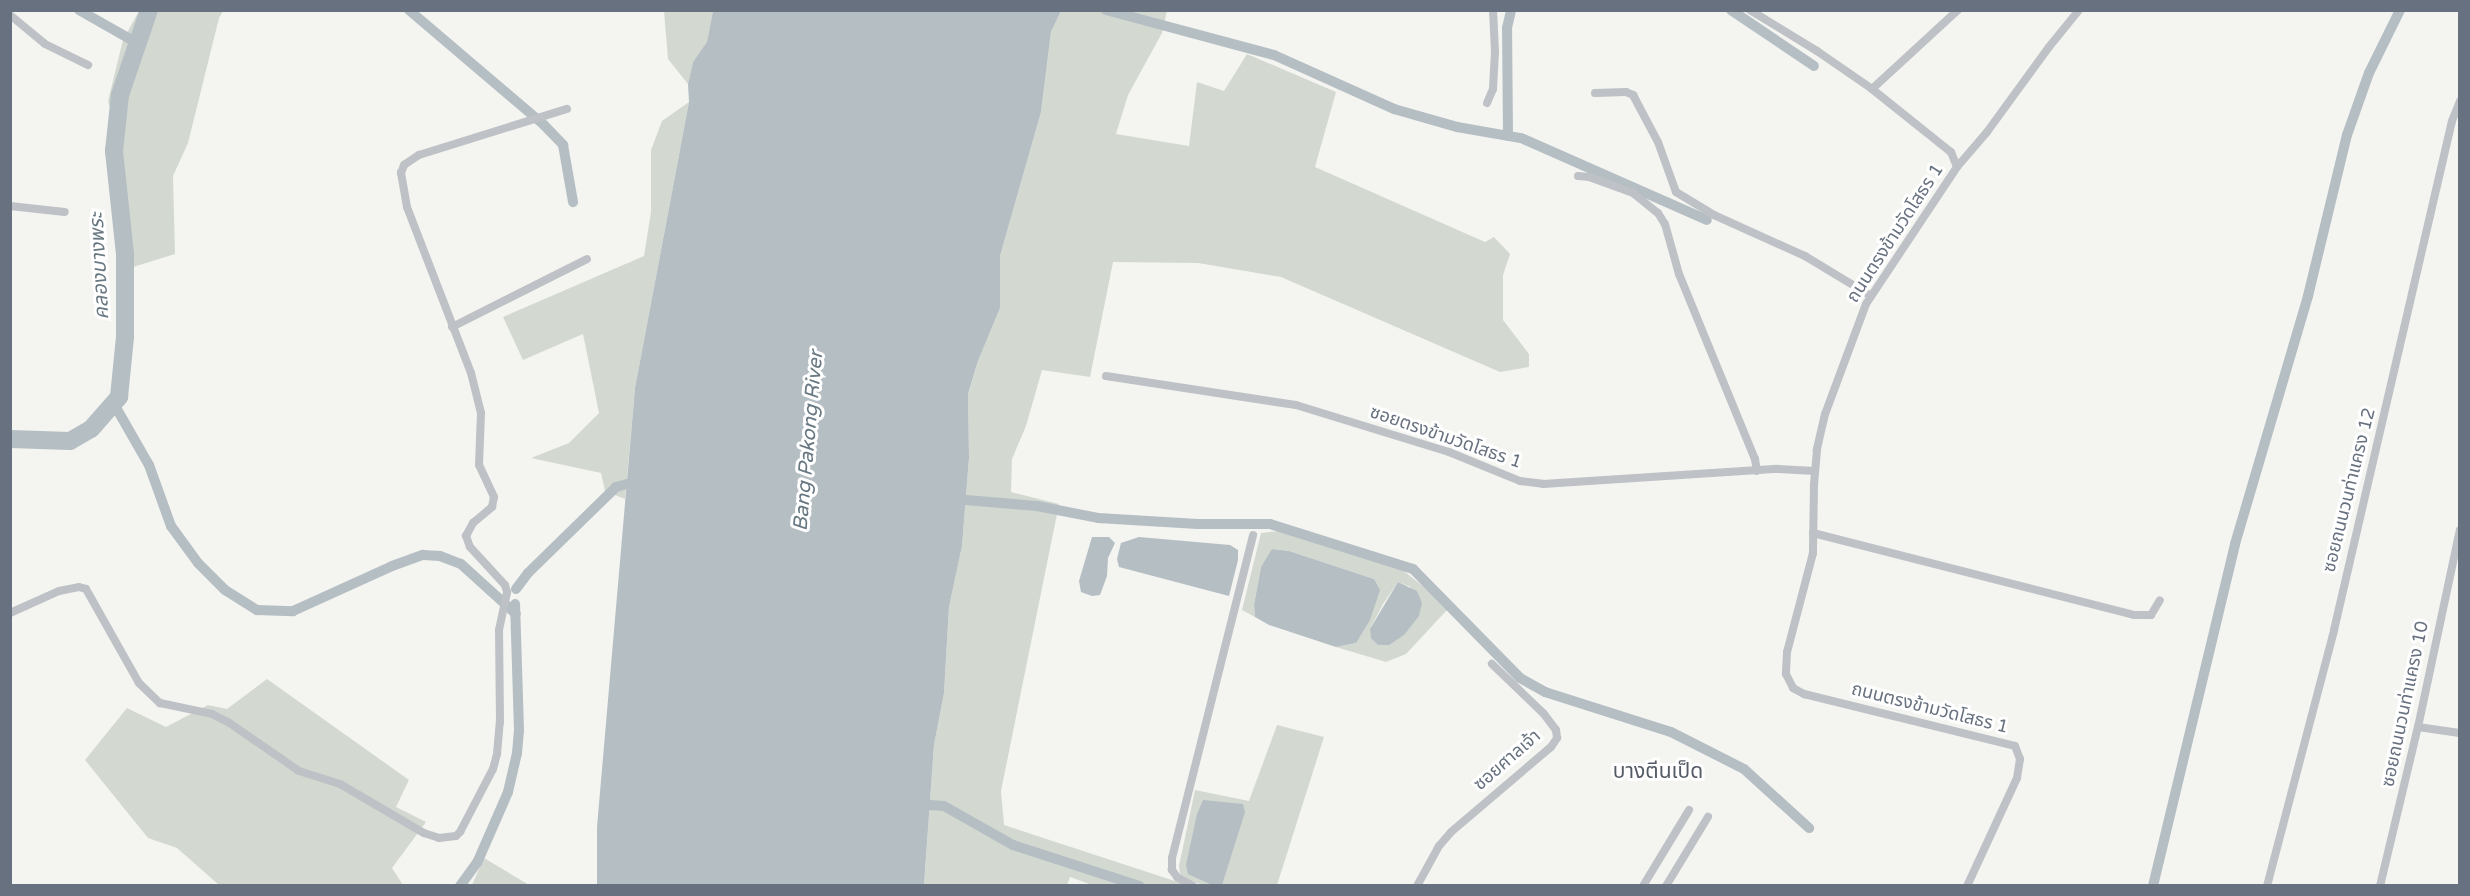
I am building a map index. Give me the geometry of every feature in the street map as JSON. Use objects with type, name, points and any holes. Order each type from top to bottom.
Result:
[{"type":"street","points":[[1486,103],[1493,89],[1495,52],[1493,10]]},
{"type":"street","name":"ถนนตรงข้ามวัดโสธร 1","points":[[1750,10],[1817,51],[1872,89],[1951,152],[1957,167],[1871,296],[1861,316],[1826,414],[1815,471],[1809,573],[1787,652],[1786,674],[1793,688],[1804,694],[2006,742],[2019,751],[2017,778],[1967,885]]},
{"type":"street","points":[[1872,89],[1958,10]]},
{"type":"street","points":[[1957,167],[1987,132],[2079,10]]},
{"type":"street","points":[[10,15],[45,44],[88,65]]},
{"type":"street","points":[[1595,93],[1626,92],[1633,95],[1658,142],[1676,192],[1714,215],[1804,256],[1871,296]]},
{"type":"street","name":"ซอยถนนวนท่าแครง 12","points":[[2267,885],[2334,630],[2452,121],[2460,102]]},
{"type":"street","points":[[10,613],[59,591],[79,587],[86,589],[138,683],[160,703],[212,714],[228,722],[299,771],[340,784],[424,833],[439,838],[456,836],[493,770],[499,737],[499,630],[506,601],[505,585],[470,547],[466,536],[473,523],[492,507],[494,497],[479,465],[481,413],[471,374],[407,207],[401,173],[404,165],[419,155],[567,109]]},
{"type":"street","points":[[1578,176],[1589,177],[1633,193],[1658,213],[1665,224],[1679,274],[1755,459],[1757,471]]},
{"type":"street","points":[[10,206],[65,212]]},
{"type":"street","points":[[452,327],[587,259]]},
{"type":"street","name":"ซอยตรงข้ามวัดโสธร 1","points":[[1106,376],[1296,405],[1449,452],[1520,481],[1550,484],[1757,471],[1815,471]]},
{"type":"street","name":"ซอยถนนวนท่าแครง 10","points":[[2380,885],[2418,727],[2460,530]]},
{"type":"street","points":[[1813,533],[2144,617],[2151,615],[2160,600]]},
{"type":"street","points":[[1193,885],[1177,877],[1173,870],[1172,858],[1253,535]]},
{"type":"street","name":"ซอยศาลเจ้า","points":[[1417,885],[1439,846],[1451,832],[1551,747],[1557,738],[1556,730],[1543,713],[1492,664]]},
{"type":"street","points":[[2418,727],[2460,733]]},
{"type":"street","points":[[1643,885],[1689,810]]},
{"type":"street","points":[[1666,885],[1708,817]]},
{"type":"shaded area","points":[[139,11],[223,11],[219,18],[188,143],[173,176],[175,254],[133,267],[120,145],[108,101],[123,40]]},
{"type":"shaded area","points":[[664,11],[713,11],[707,43],[693,62],[688,84],[668,59]]},
{"type":"shaded area","points":[[1061,11],[1167,11],[1162,33],[1128,95],[1116,134],[1189,146],[1197,82],[1224,91],[1247,54],[1336,92],[1315,167],[1485,242],[1494,237],[1510,254],[1503,275],[1503,320],[1529,354],[1529,367],[1500,372],[1281,277],[1198,263],[1113,262],[1090,377],[1042,370],[1026,426],[1012,459],[1011,492],[1059,504],[1001,791],[1004,825],[1187,885],[1092,885],[1070,877],[1067,885],[924,886],[934,745],[944,693],[949,607],[962,546],[969,458],[968,395],[978,361],[1000,308],[1000,256],[1041,112],[1051,32]]},
{"type":"shaded area","points":[[689,102],[635,388],[625,499],[605,491],[601,473],[531,458],[569,443],[599,413],[583,334],[523,360],[503,317],[644,256],[651,212],[651,150],[662,121]]},
{"type":"shaded area","points":[[1279,531],[1400,568],[1429,591],[1447,610],[1406,654],[1386,662],[1336,647],[1356,643],[1374,579],[1289,551],[1273,549],[1261,567],[1254,605],[1255,617],[1242,610],[1261,533]],"holes":[[[1398,582],[1411,587],[1370,629]]]},
{"type":"shaded area","points":[[267,679],[409,780],[396,807],[426,822],[392,868],[403,885],[219,885],[177,848],[148,838],[85,760],[127,708],[166,727],[208,705],[227,709]]},
{"type":"shaded area","points":[[1277,725],[1324,737],[1277,885],[1204,885],[1190,881],[1180,874],[1179,866],[1195,790],[1249,801]]},
{"type":"shaded area","points":[[484,858],[529,885],[472,885]]},
{"type":"water","name":"Bang Pakong River","points":[[713,11],[1061,11],[1051,32],[1041,112],[1000,256],[1000,308],[978,361],[968,394],[969,458],[962,546],[949,607],[944,693],[934,745],[924,885],[597,885],[597,827],[635,388],[689,102],[688,84],[693,62],[707,42]]},
{"type":"water","points":[[1092,537],[1109,537],[1115,543],[1108,558],[1107,576],[1100,595],[1092,596],[1081,592],[1079,581]]},
{"type":"water","points":[[1139,537],[1230,545],[1238,550],[1238,560],[1229,596],[1119,567],[1117,559],[1121,543]]},
{"type":"water","points":[[1272,549],[1289,551],[1374,579],[1380,590],[1370,620],[1356,643],[1336,647],[1269,625],[1255,617],[1254,605],[1261,567]]},
{"type":"water","points":[[1398,582],[1417,591],[1422,603],[1419,616],[1404,635],[1389,645],[1378,645],[1371,638],[1370,629]]},
{"type":"water","points":[[1203,800],[1243,804],[1245,812],[1222,885],[1212,885],[1188,874],[1186,865],[1197,814]]},
{"type":"waterway","points":[[79,10],[137,43]]},
{"type":"waterway","name":"คลองบางพระ","points":[[10,439],[70,441],[91,429],[119,397],[125,337],[125,254],[114,151],[120,95],[149,10]]},
{"type":"waterway","points":[[409,10],[544,125],[563,145],[573,202]]},
{"type":"waterway","points":[[1106,10],[1274,55],[1394,109],[1457,127],[1521,138],[1707,220]]},
{"type":"waterway","points":[[1508,136],[1507,28],[1511,10]]},
{"type":"waterway","points":[[1731,10],[1814,66]]},
{"type":"waterway","points":[[2153,886],[2235,544],[2308,296],[2347,135],[2369,73],[2400,10]]},
{"type":"waterway","points":[[114,404],[149,465],[171,526],[198,563],[225,590],[257,610],[293,611],[392,566],[423,555],[440,556],[461,564],[516,614]]},
{"type":"waterway","points":[[516,589],[528,573],[616,487],[639,481]]},
{"type":"waterway","points":[[954,499],[1037,506],[1098,518],[1198,524],[1270,524],[1413,569],[1520,678],[1545,692],[1671,732],[1744,769],[1809,828]]},
{"type":"waterway","points":[[460,886],[477,863],[508,792],[517,753],[519,730],[515,604]]},
{"type":"waterway","points":[[916,804],[944,806],[1013,845],[1139,886]]},
{"type":"district","name":"บางตีนเป็ด","points":[[1658,772]]}]
